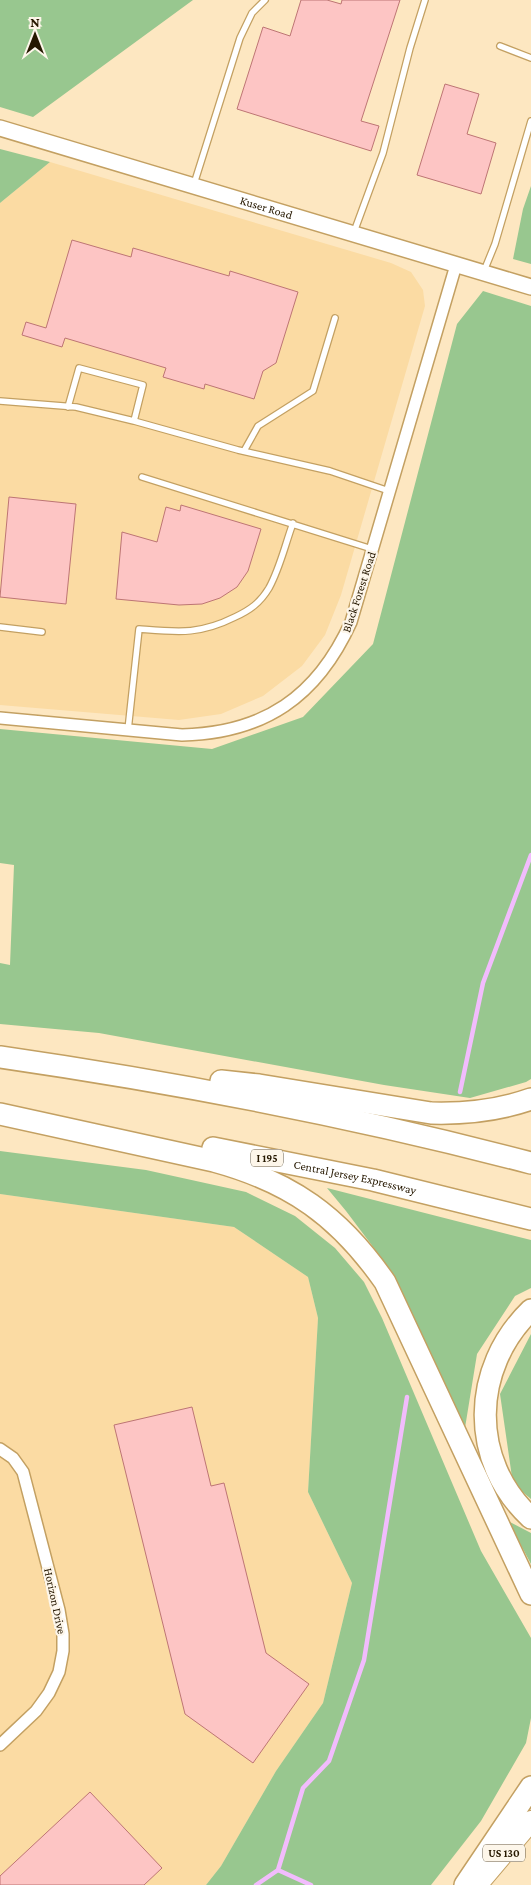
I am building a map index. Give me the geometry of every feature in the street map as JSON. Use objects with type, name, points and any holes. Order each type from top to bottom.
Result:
[{"type":"highway","points":[[0,1057],[259,1085],[431,1113],[482,1112],[531,1099]]},
{"type":"highway","points":[[0,1057],[158,1082],[300,1108],[531,1162]]},
{"type":"highway","points":[[0,1114],[214,1161],[242,1169],[273,1181],[325,1214],[368,1258],[385,1282],[531,1594]]},
{"type":"highway","name":"Central Jersey Expressway","points":[[0,1114],[149,1136],[289,1162],[373,1180],[531,1219]]},
{"type":"highway","points":[[531,1310],[514,1328],[492,1368],[484,1413],[486,1435],[491,1456],[500,1479],[513,1499],[531,1518]]},
{"type":"highway","points":[[465,1885],[531,1786]]},
{"type":"highway","name":"US 130","points":[[477,1885],[531,1821]]},
{"type":"street","name":"Kuser Road","points":[[0,128],[531,287]]},
{"type":"street","name":"Black Forest Road","points":[[0,718],[182,735],[206,734],[227,731],[257,721],[292,701],[310,685],[328,665],[341,644],[351,622],[456,265]]},
{"type":"street","name":"Horizon Drive","points":[[0,1449],[13,1458],[23,1472],[59,1610],[63,1634],[63,1651],[59,1672],[49,1692],[36,1711],[0,1745]]},
{"type":"lane","points":[[194,186],[240,38],[252,13],[265,0]]},
{"type":"lane","points":[[354,234],[383,153],[410,48],[425,0]]},
{"type":"lane","points":[[500,46],[531,58]]},
{"type":"lane","points":[[484,273],[495,244],[531,121]]},
{"type":"lane","points":[[244,451],[258,426],[313,391],[335,318]]},
{"type":"lane","points":[[68,407],[79,368],[143,384],[134,421]]},
{"type":"lane","points":[[0,401],[68,407],[134,421],[244,451],[330,471],[389,492]]},
{"type":"lane","points":[[142,478],[372,549]]},
{"type":"lane","points":[[128,730],[138,629],[178,632],[206,629],[253,608],[268,589],[293,524]]},
{"type":"lane","points":[[0,627],[42,632]]},
{"type":"shaded area","points":[[50,162],[391,263],[411,272],[423,290],[425,306],[341,595],[325,635],[302,666],[263,696],[221,714],[179,720],[0,705],[0,203]]},
{"type":"shaded area","points":[[0,1194],[234,1227],[308,1277],[318,1318],[308,1492],[352,1583],[323,1703],[276,1771],[221,1866],[206,1885],[0,1885]]},
{"type":"green space","points":[[0,0],[193,0],[33,117],[0,107]]},
{"type":"green space","points":[[0,149],[50,162],[0,203]]},
{"type":"green space","points":[[531,186],[531,264],[513,259],[523,209]]},
{"type":"green space","points":[[483,291],[531,306],[531,1079],[470,1098],[384,1085],[99,1033],[0,1024],[0,963],[10,965],[14,865],[0,863],[0,729],[212,749],[303,717],[373,644],[457,324]]},
{"type":"green space","points":[[0,1151],[146,1170],[246,1192],[295,1216],[335,1248],[364,1282],[382,1318],[481,1551],[531,1638],[531,1718],[526,1743],[481,1821],[431,1885],[206,1885],[221,1866],[276,1771],[323,1703],[352,1583],[308,1492],[318,1318],[308,1277],[234,1227],[0,1194]]},
{"type":"green space","points":[[327,1188],[531,1240],[531,1288],[515,1296],[477,1354],[464,1434],[392,1272]]},
{"type":"green space","points":[[531,1334],[531,1499],[513,1484],[500,1394]]},
{"type":"green space","points":[[508,1521],[531,1533],[531,1564]]},
{"type":"building","points":[[301,0],[327,0],[341,4],[342,0],[400,0],[361,121],[379,126],[371,151],[237,109],[263,27],[290,36]]},
{"type":"building","points":[[445,84],[479,94],[467,134],[496,143],[481,194],[417,175]]},
{"type":"building","points":[[72,240],[131,257],[133,248],[229,276],[230,271],[298,292],[276,363],[263,371],[254,399],[205,384],[204,389],[163,377],[166,368],[65,338],[62,347],[22,335],[26,322],[46,328]]},
{"type":"building","points":[[9,497],[76,504],[66,604],[0,597]]},
{"type":"building","points":[[181,505],[261,529],[248,571],[237,587],[220,598],[202,604],[179,605],[116,599],[122,532],[157,542],[166,507],[180,511]]},
{"type":"building","points":[[192,1407],[211,1486],[224,1483],[266,1653],[309,1684],[253,1763],[185,1714],[114,1425]]},
{"type":"building","points":[[90,1792],[162,1868],[144,1885],[0,1885],[0,1876]]},
{"type":"waterway","points":[[460,1092],[483,983],[531,855]]},
{"type":"waterway","points":[[278,1870],[303,1788],[329,1761],[364,1660],[407,1397]]},
{"type":"waterway","points":[[278,1870],[311,1885]]},
{"type":"waterway","points":[[256,1885],[278,1870]]}]
